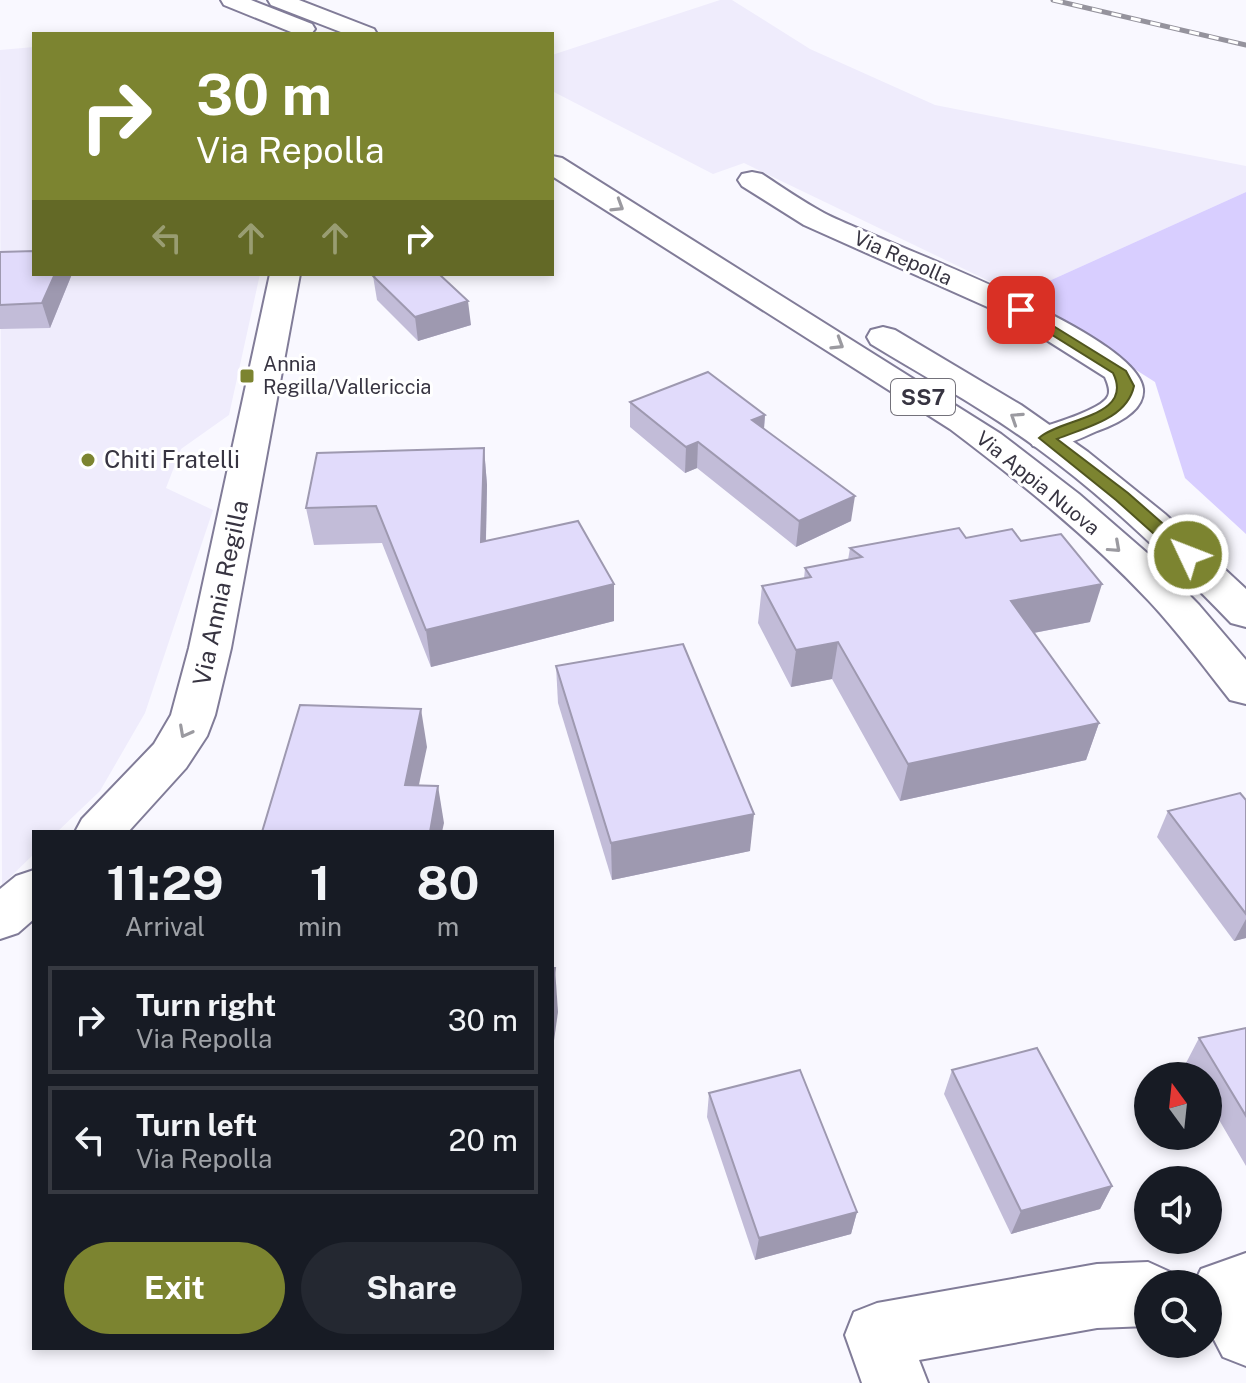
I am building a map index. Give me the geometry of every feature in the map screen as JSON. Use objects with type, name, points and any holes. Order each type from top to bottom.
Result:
[{"type":"main road","points":[[232,0],[312,32]]},
{"type":"main road","points":[[279,0],[361,32]]},
{"type":"main road","name":"Via Appia Nuova","points":[[554,136],[1046,438],[1162,531],[1246,613]]},
{"type":"main road","name":"Via Appia Nuova","points":[[554,165],[962,422],[995,446],[1100,533],[1163,592],[1246,689]]},
{"type":"main road","name":"Via Repolla","points":[[752,180],[814,219],[1021,310],[1119,371],[1127,386],[1124,401],[1111,411],[1046,438]]},
{"type":"main road","name":"Via Annia Regilla","points":[[101,830],[170,756],[184,736],[193,715],[210,648],[285,276]]},
{"type":"main road","points":[[0,918],[32,892]]},
{"type":"main road","points":[[895,1383],[877,1335],[1097,1296],[1134,1295]]},
{"type":"shaded area","points":[[720,0],[732,0],[810,49],[935,105],[1246,166],[1246,192],[1018,295],[744,163],[713,174],[554,92],[554,54]]},
{"type":"shaded area","name":"Chiti Fratelli","points":[[32,47],[32,276],[260,276],[229,415],[181,449],[166,488],[213,510],[145,713],[100,791],[59,830],[32,830],[32,856],[2,885],[0,50]]},
{"type":"shaded area","points":[[1246,192],[1246,534],[1185,478],[1155,382],[1018,295]]},
{"type":"building","points":[[32,251],[32,276],[54,276],[42,303],[0,305],[0,252]]},
{"type":"building","points":[[373,276],[441,276],[468,301],[415,317]]},
{"type":"building","points":[[708,372],[765,415],[752,420],[855,496],[799,521],[698,442],[686,447],[630,402]]},
{"type":"building","points":[[484,448],[481,542],[578,521],[614,584],[426,630],[376,506],[306,508],[317,453]]},
{"type":"building","points":[[959,528],[966,538],[1012,529],[1021,541],[1061,534],[1102,584],[1011,601],[1099,723],[908,764],[838,642],[796,650],[762,586],[811,577],[805,568],[862,557],[850,548]]},
{"type":"building","points":[[683,644],[754,814],[611,843],[556,666]]},
{"type":"building","points":[[300,705],[421,709],[405,785],[438,786],[430,830],[263,830]]},
{"type":"building","points":[[1240,793],[1246,800],[1246,914],[1168,811]]},
{"type":"building","points":[[1246,1028],[1246,1116],[1222,1076],[1222,1062],[1213,1062],[1199,1038]]},
{"type":"building","points":[[1037,1048],[1112,1186],[1021,1211],[952,1070]]},
{"type":"building","points":[[800,1070],[857,1212],[759,1238],[709,1093]]},
{"type":"railway","points":[[1053,0],[1246,45]]},
{"type":"place","name":"Annia Regilla/Vallericcia","points":[[247,376]]},
{"type":"place","name":"Chiti Fratelli","points":[[88,460]]},
{"type":"route","points":[[1021,310],[1119,371],[1127,386],[1124,401],[1111,411],[1046,438],[1122,496],[1188,555]]}]
